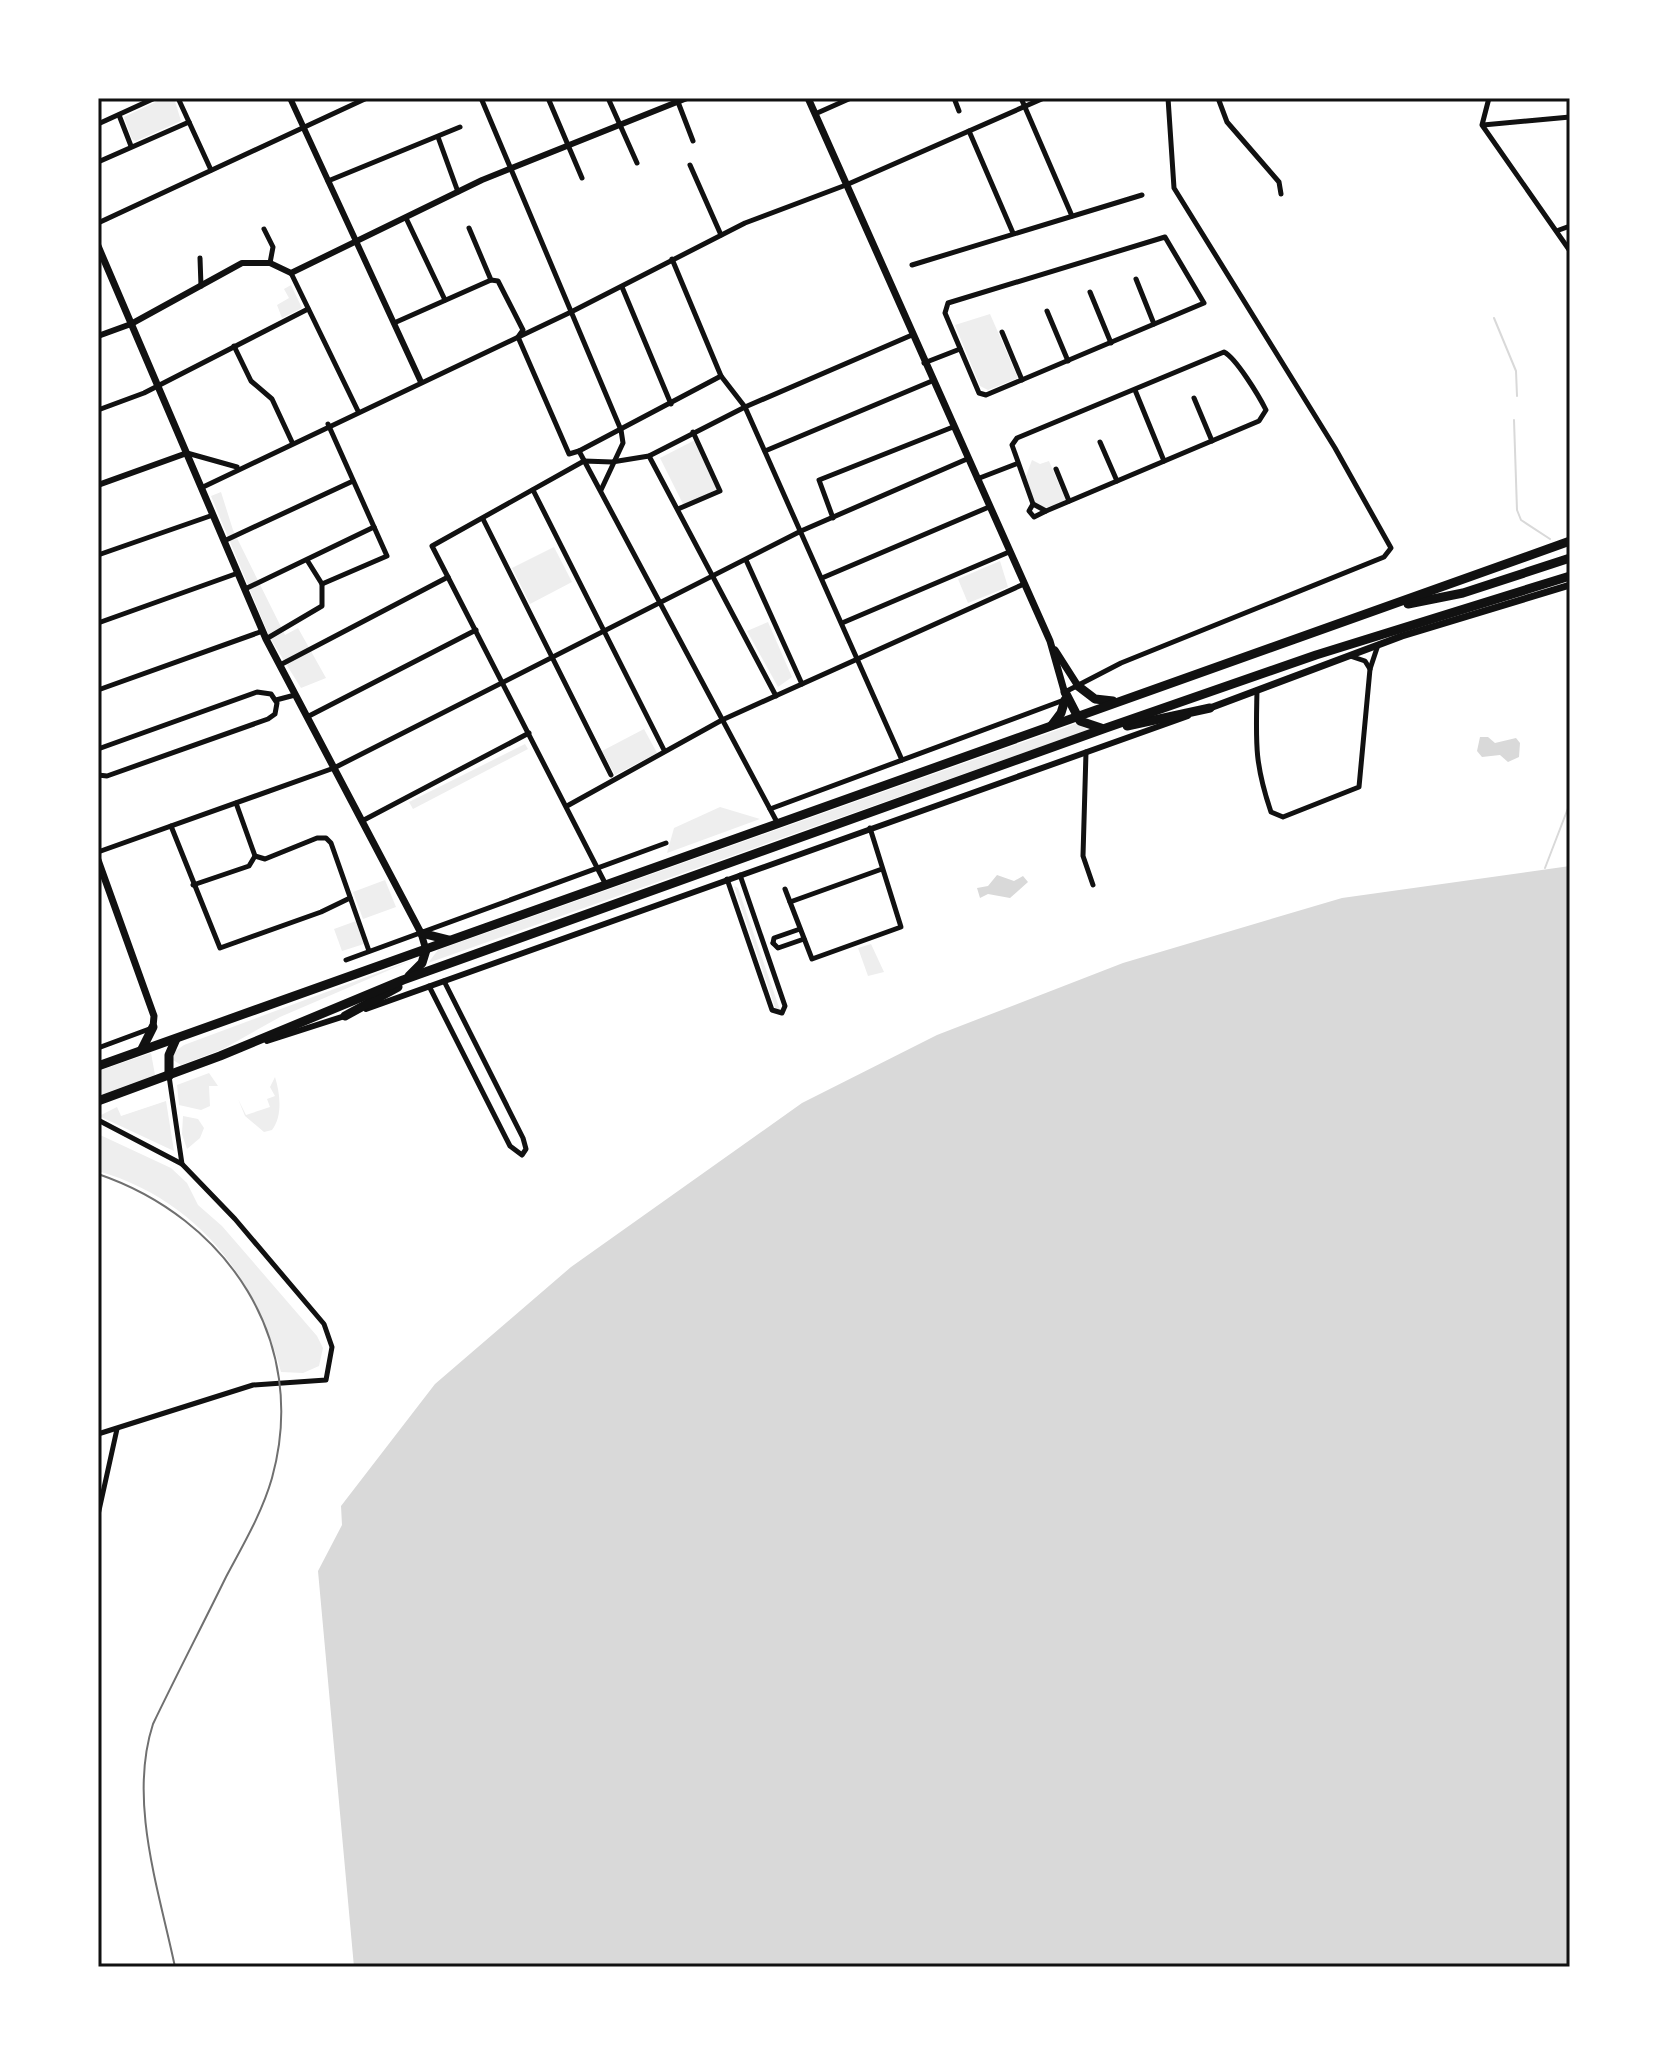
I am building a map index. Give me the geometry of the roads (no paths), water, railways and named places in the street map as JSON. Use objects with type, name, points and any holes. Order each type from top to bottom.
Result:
[{"type":"highway","points":[[98,1066],[1570,541]]},
{"type":"highway","points":[[1383,608],[1463,593],[1570,558]]},
{"type":"highway","points":[[98,1101],[169,1076],[403,980],[1106,728],[1283,666],[1570,576]]},
{"type":"highway","points":[[1433,626],[1441,616]]},
{"type":"highway","points":[[1078,686],[1095,699],[1125,700]]},
{"type":"highway","points":[[1065,696],[1077,717],[1088,726],[1106,728],[1210,708]]},
{"type":"highway","points":[[1049,727],[1061,713],[1065,696]]},
{"type":"highway","points":[[421,933],[436,939],[456,939]]},
{"type":"highway","points":[[403,980],[422,963],[426,950]]},
{"type":"highway","points":[[345,1016],[422,973]]},
{"type":"highway","points":[[141,1051],[153,1027]]},
{"type":"highway","points":[[169,1076],[169,1055],[176,1039]]},
{"type":"main road","points":[[808,98],[1009,552],[1050,641],[1078,686]]},
{"type":"main road","points":[[98,246],[265,635],[421,933],[426,950]]},
{"type":"main road","points":[[1210,708],[1433,626],[1570,585]]},
{"type":"main road","points":[[1050,641],[1065,696]]},
{"type":"main road","points":[[98,860],[154,1016],[153,1027]]},
{"type":"street","points":[[98,124],[155,98]]},
{"type":"street","points":[[178,98],[211,170]]},
{"type":"street","points":[[290,98],[421,382]]},
{"type":"street","points":[[98,223],[367,98]]},
{"type":"street","points":[[481,98],[621,430],[623,443],[600,491]]},
{"type":"street","points":[[548,98],[582,178]]},
{"type":"street","points":[[608,98],[637,163]]},
{"type":"street","points":[[291,273],[511,168],[672,101],[687,98]]},
{"type":"street","points":[[815,114],[851,98]]},
{"type":"street","points":[[954,98],[959,111]]},
{"type":"street","points":[[1021,98],[1072,216]]},
{"type":"street","points":[[201,488],[328,424],[571,312],[721,235],[846,185],[1044,98]]},
{"type":"street","points":[[769,809],[1065,696],[1121,663],[1384,557],[1391,548],[1335,448],[1174,188],[1168,98]]},
{"type":"street","points":[[1218,98],[1227,122],[1279,182],[1281,194]]},
{"type":"street","points":[[1482,125],[1489,98]]},
{"type":"street","points":[[672,101],[693,141]]},
{"type":"street","points":[[119,115],[131,146]]},
{"type":"street","points":[[1482,125],[1570,117]]},
{"type":"street","points":[[98,162],[189,122]]},
{"type":"street","points":[[1482,125],[1559,230],[1570,251]]},
{"type":"street","points":[[328,181],[460,127]]},
{"type":"street","points":[[969,131],[1013,234]]},
{"type":"street","points":[[438,137],[458,192]]},
{"type":"street","points":[[690,165],[721,235]]},
{"type":"street","points":[[912,265],[1142,195]]},
{"type":"street","points":[[406,218],[445,300]]},
{"type":"street","points":[[1559,230],[1570,226]]},
{"type":"street","points":[[469,228],[491,280]]},
{"type":"street","points":[[264,229],[273,247],[270,263]]},
{"type":"street","points":[[1165,237],[1204,303],[986,395],[979,393],[960,349],[945,313],[948,303],[1165,237]]},
{"type":"street","points":[[200,258],[201,287]]},
{"type":"street","points":[[672,259],[721,376],[745,407],[902,760]]},
{"type":"street","points":[[98,336],[131,324],[242,263],[270,263],[291,273],[358,411]]},
{"type":"street","points":[[98,271],[107,268]]},
{"type":"street","points":[[1136,279],[1154,324]]},
{"type":"street","points":[[394,323],[491,280],[498,281],[523,330],[518,337]]},
{"type":"street","points":[[622,287],[671,404]]},
{"type":"street","points":[[1090,292],[1111,343]]},
{"type":"street","points":[[98,410],[157,385],[308,309]]},
{"type":"street","points":[[1047,311],[1068,361]]},
{"type":"street","points":[[1002,332],[1022,380]]},
{"type":"street","points":[[606,885],[432,546],[584,461],[612,462],[649,456],[745,407],[912,335]]},
{"type":"street","points":[[518,337],[569,454],[721,376]]},
{"type":"street","points":[[234,346],[251,381],[272,399],[292,442]]},
{"type":"street","points":[[924,363],[960,349]]},
{"type":"street","points":[[1033,504],[1029,511],[1032,516],[1046,511],[1259,421],[1266,410],[1234,357],[1224,352],[1017,438],[1012,445],[1016,464],[1033,504],[1046,511]]},
{"type":"street","points":[[765,451],[932,381]]},
{"type":"street","points":[[1135,390],[1164,461]]},
{"type":"street","points":[[1194,398],[1212,441]]},
{"type":"street","points":[[322,584],[387,556],[328,424]]},
{"type":"street","points":[[833,518],[819,480],[953,427]]},
{"type":"street","points":[[678,509],[720,491],[693,432]]},
{"type":"street","points":[[1100,442],[1117,481]]},
{"type":"street","points":[[579,451],[778,824]]},
{"type":"street","points":[[98,485],[187,453],[238,468]]},
{"type":"street","points":[[649,456],[710,577],[776,696]]},
{"type":"street","points":[[98,852],[334,768],[801,531],[967,459]]},
{"type":"street","points":[[977,479],[1016,464]]},
{"type":"street","points":[[1056,469],[1069,501]]},
{"type":"street","points":[[224,541],[353,481]]},
{"type":"street","points":[[533,490],[664,751]]},
{"type":"street","points":[[822,578],[989,507]]},
{"type":"street","points":[[98,555],[213,515]]},
{"type":"street","points":[[483,519],[611,775]]},
{"type":"street","points":[[245,589],[374,527]]},
{"type":"street","points":[[842,623],[1009,552]]},
{"type":"street","points":[[98,690],[265,635],[322,606],[322,584],[307,560]]},
{"type":"street","points":[[746,560],[802,684]]},
{"type":"street","points":[[98,623],[238,573]]},
{"type":"street","points":[[280,665],[448,577]]},
{"type":"street","points":[[567,806],[722,720],[1024,584]]},
{"type":"street","points":[[307,717],[476,630]]},
{"type":"street","points":[[1257,690],[1255,755],[1271,812],[1283,817],[1359,787],[1370,669],[1378,645]]},
{"type":"street","points":[[1349,656],[1361,659],[1370,669]]},
{"type":"street","points":[[98,749],[257,692],[267,692],[276,700],[276,710],[270,718],[107,776],[98,775]]},
{"type":"street","points":[[276,700],[296,695]]},
{"type":"street","points":[[232,1051],[345,1016],[1210,708]]},
{"type":"street","points":[[362,821],[529,733]]},
{"type":"street","points":[[1086,752],[1083,856],[1093,885]]},
{"type":"street","points":[[236,803],[255,856]]},
{"type":"street","points":[[171,826],[217,947],[223,948],[321,912],[350,898]]},
{"type":"street","points":[[785,889],[812,959],[901,927],[870,828]]},
{"type":"street","points":[[255,856],[265,859],[326,838],[331,843],[369,951]]},
{"type":"street","points":[[346,960],[666,843]]},
{"type":"street","points":[[193,885],[249,866],[255,856]]},
{"type":"street","points":[[790,902],[882,869]]},
{"type":"street","points":[[727,879],[772,1010],[779,1014],[785,1006],[740,875]]},
{"type":"street","points":[[764,947],[773,943],[774,938],[800,929]]},
{"type":"street","points":[[773,943],[778,948],[804,939]]},
{"type":"street","points":[[429,986],[510,1146],[522,1155],[526,1149],[523,1138],[444,981]]},
{"type":"street","points":[[98,1048],[153,1027]]},
{"type":"street","points":[[169,1076],[182,1164]]},
{"type":"street","points":[[98,1120],[182,1164],[235,1219],[324,1324],[332,1347],[326,1380],[253,1385],[98,1434]]},
{"type":"street","points":[[98,1515],[117,1429]]},
{"type":"waterway","points":[[1494,318],[1516,371],[1517,396]]},
{"type":"waterway","points":[[1514,420],[1517,510],[1521,520],[1550,539]]},
{"type":"waterway","points":[[1545,868],[1570,803]]},
{"type":"railway","points":[[98,1174],[144,1194],[185,1221],[220,1253],[248,1291],[268,1333],[279,1379],[281,1427],[268,1491],[252,1529],[153,1724],[146,1753],[144,1784],[149,1846],[175,1967]]}]
